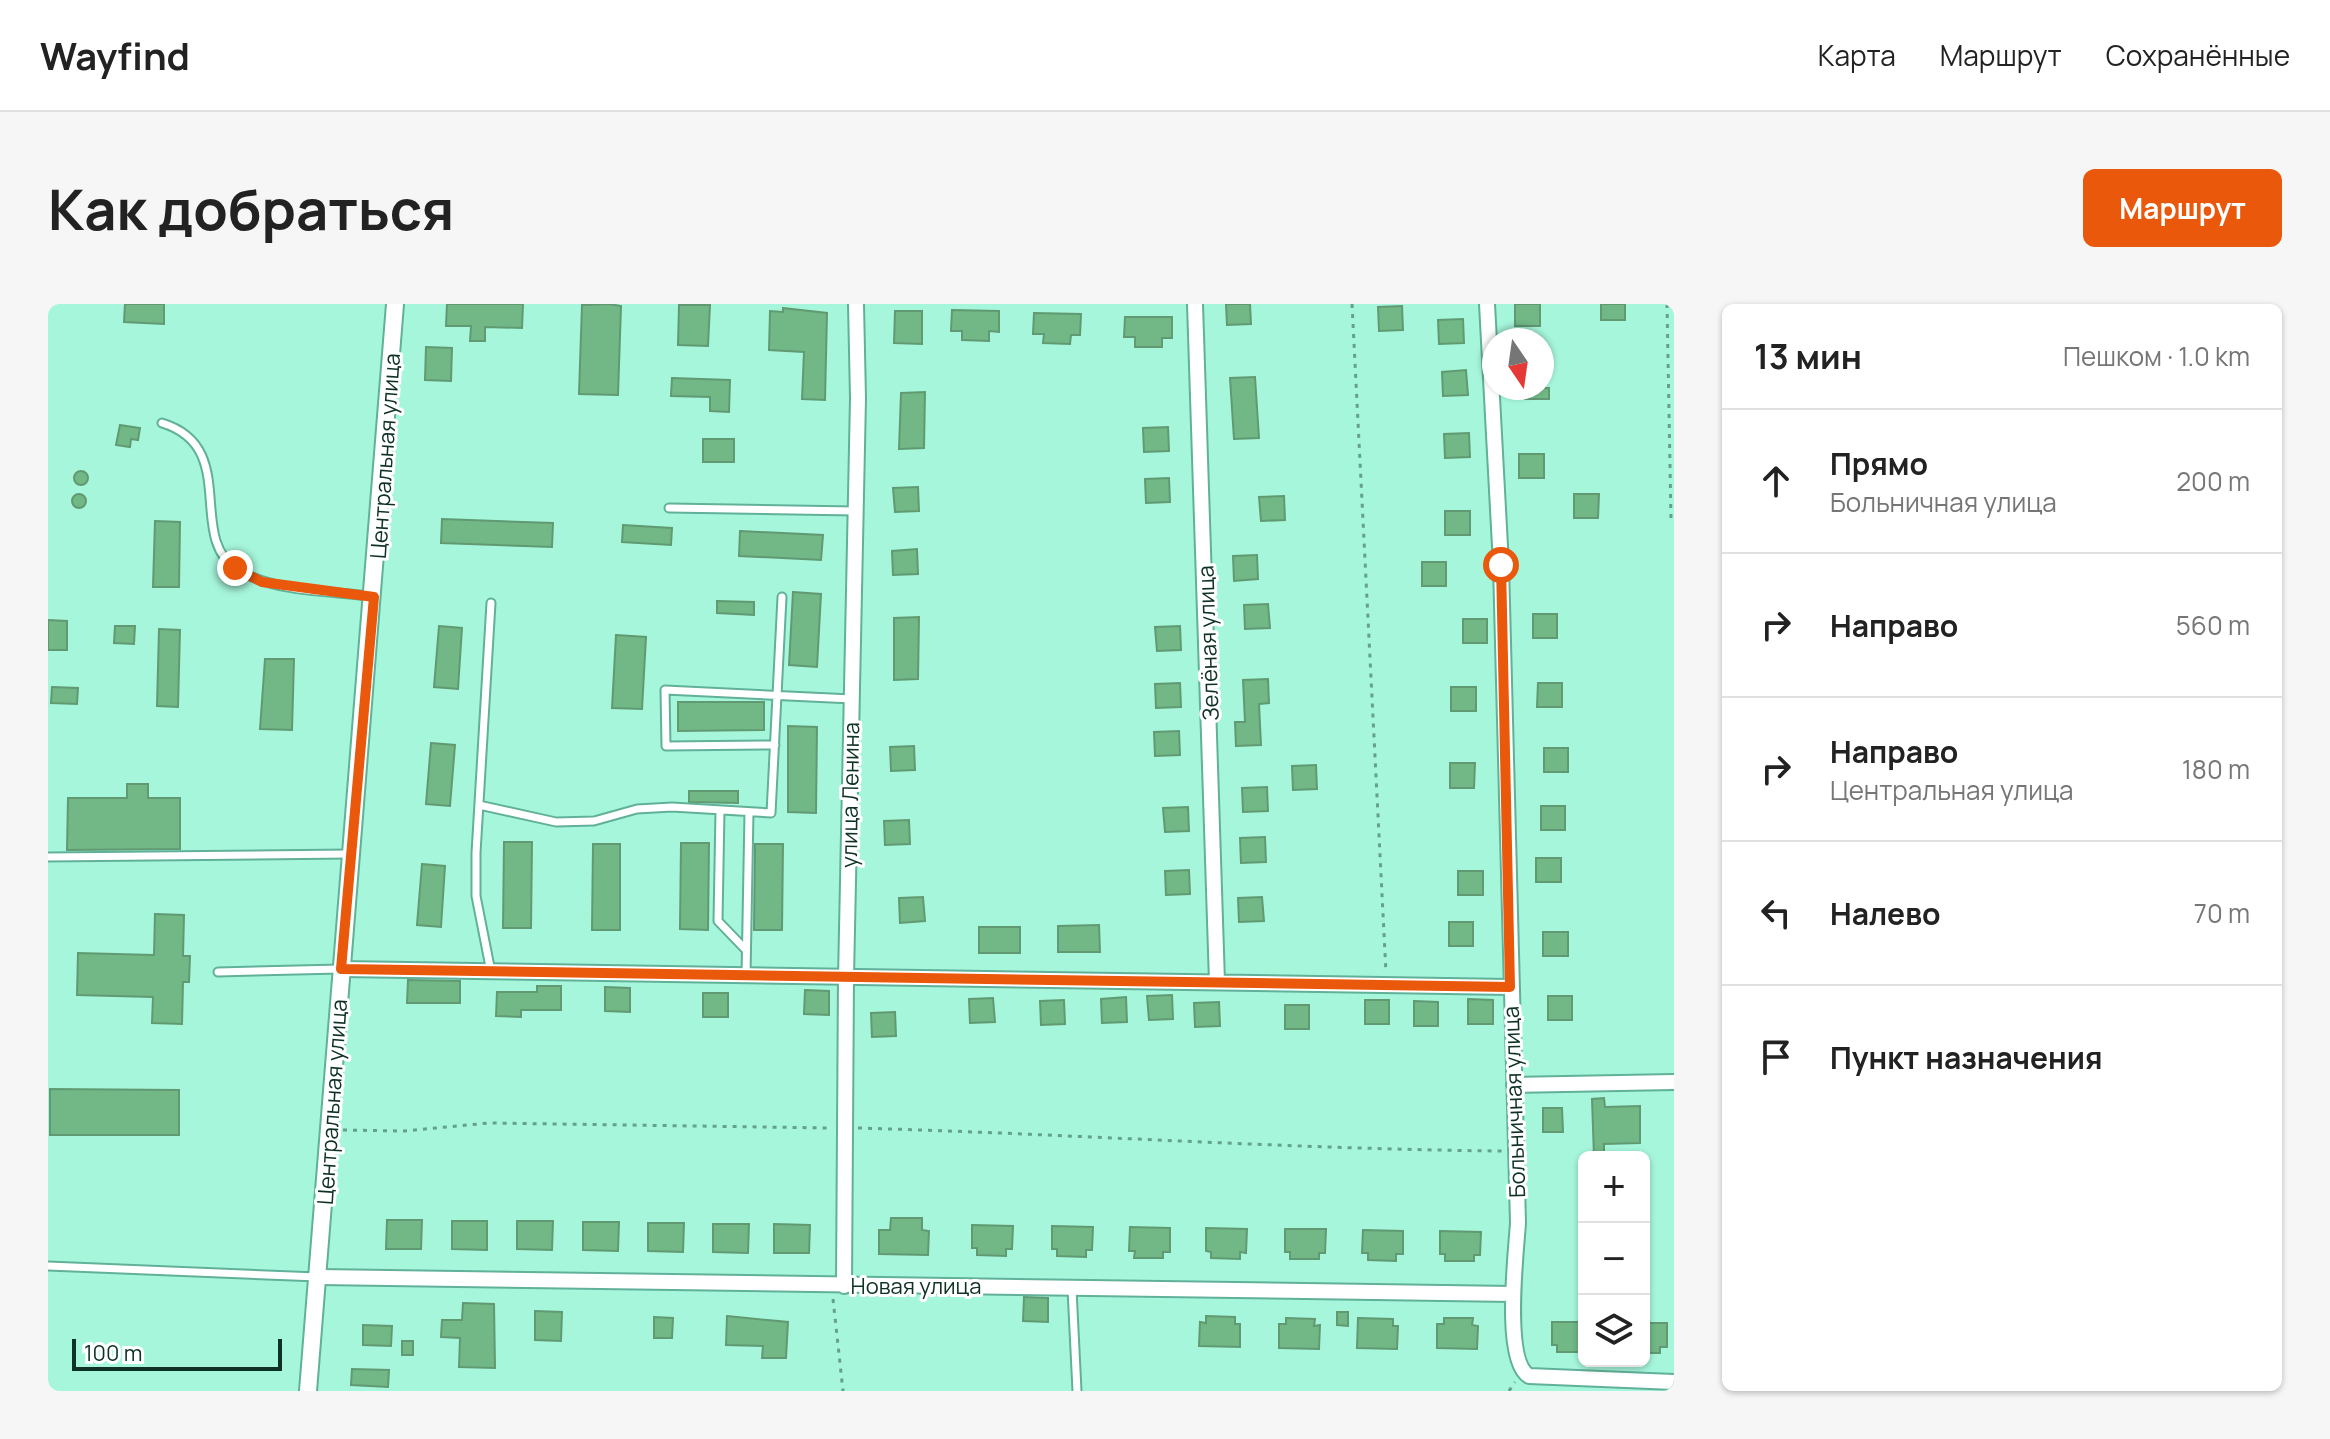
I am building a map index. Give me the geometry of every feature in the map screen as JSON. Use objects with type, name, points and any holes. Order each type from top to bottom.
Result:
[{"type":"street","name":"Центральная улица","points":[[308,1391],[374,597],[395,304]]},
{"type":"street","name":"улица Ленина","points":[[838,1286],[845,1128],[856,304]]},
{"type":"street","name":"Зелёная улица","points":[[1195,304],[1217,982]]},
{"type":"street","name":"Больничная улица","points":[[1487,304],[1501,565],[1518,1223],[1513,1294],[1522,1372],[1536,1377],[1674,1382]]},
{"type":"street","points":[[341,969],[1510,987]]},
{"type":"street","points":[[1514,1085],[1674,1082]]},
{"type":"street","name":"Новая улица","points":[[319,1277],[1513,1294]]},
{"type":"lane","points":[[162,423],[184,430],[195,441],[204,460],[220,552],[235,568],[262,582],[374,597]]},
{"type":"lane","points":[[669,508],[855,511]]},
{"type":"lane","points":[[479,805],[556,822],[594,821],[637,809],[771,813],[782,597]]},
{"type":"lane","points":[[491,603],[476,896],[491,972]]},
{"type":"lane","points":[[775,745],[666,746],[665,690],[852,699]]},
{"type":"lane","points":[[720,810],[718,921],[746,950]]},
{"type":"lane","points":[[746,976],[749,812]]},
{"type":"lane","points":[[48,857],[352,854]]},
{"type":"lane","points":[[218,972],[341,969]]},
{"type":"lane","points":[[48,1266],[319,1277]]},
{"type":"lane","points":[[1071,1286],[1077,1391]]},
{"type":"path","points":[[1352,304],[1387,985]]},
{"type":"path","points":[[1667,304],[1671,520]]},
{"type":"path","points":[[331,1130],[404,1131],[489,1123],[845,1128],[1046,1133],[1389,1150],[1516,1151]]},
{"type":"path","points":[[838,1286],[843,1391]]},
{"type":"building","points":[[125,304],[164,304],[164,324],[124,322]]},
{"type":"building","points":[[447,304],[523,304],[522,328],[485,327],[485,341],[470,341],[471,326],[446,326]]},
{"type":"building","points":[[1226,304],[1250,304],[1251,324],[1227,325]]},
{"type":"building","points":[[1515,304],[1540,304],[1540,326],[1515,326]]},
{"type":"building","points":[[1601,304],[1625,304],[1625,320],[1601,320]]},
{"type":"building","points":[[582,305],[621,306],[618,395],[579,394]]},
{"type":"building","points":[[679,305],[710,305],[708,346],[678,345]]},
{"type":"building","points":[[1402,306],[1403,330],[1379,331],[1378,307]]},
{"type":"building","points":[[783,308],[827,313],[825,400],[802,399],[804,352],[769,350],[770,311],[783,312]]},
{"type":"building","points":[[952,310],[999,311],[999,332],[989,331],[989,341],[962,340],[962,331],[951,331]]},
{"type":"building","points":[[895,311],[922,311],[922,344],[894,343]]},
{"type":"building","points":[[1034,313],[1081,314],[1080,335],[1071,335],[1070,344],[1043,343],[1044,334],[1033,334]]},
{"type":"building","points":[[1125,317],[1172,317],[1172,338],[1162,338],[1162,347],[1135,347],[1135,337],[1124,337]]},
{"type":"building","points":[[1463,319],[1464,343],[1439,344],[1438,320]]},
{"type":"building","points":[[426,347],[452,348],[451,381],[425,380]]},
{"type":"building","points":[[1466,370],[1468,395],[1443,396],[1442,372]]},
{"type":"building","points":[[1255,377],[1259,438],[1234,439],[1230,378]]},
{"type":"building","points":[[672,378],[730,380],[729,412],[710,411],[710,397],[671,396]]},
{"type":"building","points":[[925,392],[924,448],[899,449],[901,393]]},
{"type":"building","points":[[120,425],[140,428],[138,440],[131,439],[130,447],[116,445]]},
{"type":"building","points":[[1168,427],[1169,451],[1144,452],[1143,428]]},
{"type":"building","points":[[1469,433],[1470,457],[1445,458],[1444,434]]},
{"type":"building","points":[[703,439],[734,439],[734,462],[703,462]]},
{"type":"building","points":[[1519,454],[1544,454],[1544,478],[1519,478]]},
{"type":"building","points":[[81,471],[88,478],[81,485],[74,478]]},
{"type":"building","points":[[1169,478],[1170,502],[1146,503],[1145,479]]},
{"type":"building","points":[[918,487],[919,511],[895,512],[893,488]]},
{"type":"building","points":[[79,494],[86,501],[79,508],[72,501]]},
{"type":"building","points":[[1574,494],[1599,494],[1598,518],[1574,518]]},
{"type":"building","points":[[1284,496],[1285,520],[1261,521],[1259,497]]},
{"type":"building","points":[[1445,511],[1470,511],[1470,535],[1445,535]]},
{"type":"building","points":[[442,519],[553,523],[552,547],[441,543]]},
{"type":"building","points":[[155,521],[180,522],[179,587],[153,587]]},
{"type":"building","points":[[623,525],[672,528],[671,545],[622,542]]},
{"type":"building","points":[[740,531],[823,535],[821,560],[739,556]]},
{"type":"building","points":[[917,549],[918,574],[893,575],[892,551]]},
{"type":"building","points":[[1257,555],[1258,579],[1234,581],[1233,556]]},
{"type":"building","points":[[1422,562],[1446,562],[1446,586],[1422,586]]},
{"type":"building","points":[[793,592],[821,594],[817,667],[789,665]]},
{"type":"building","points":[[717,601],[754,602],[754,615],[717,613]]},
{"type":"building","points":[[1268,604],[1270,628],[1245,629],[1244,605]]},
{"type":"building","points":[[1533,614],[1557,614],[1557,638],[1533,638]]},
{"type":"building","points":[[919,617],[918,679],[894,680],[894,618]]},
{"type":"building","points":[[1463,619],[1487,619],[1487,643],[1463,643]]},
{"type":"building","points":[[48,620],[67,621],[67,650],[48,650]]},
{"type":"building","points":[[115,626],[135,626],[134,644],[114,643]]},
{"type":"building","points":[[439,626],[462,628],[458,689],[434,687]]},
{"type":"building","points":[[1180,626],[1181,650],[1157,651],[1155,627]]},
{"type":"building","points":[[159,629],[180,630],[178,707],[157,706]]},
{"type":"building","points":[[616,635],[646,637],[642,709],[612,708]]},
{"type":"building","points":[[265,659],[294,659],[292,730],[260,729]]},
{"type":"building","points":[[1268,679],[1269,703],[1259,704],[1261,745],[1236,746],[1235,722],[1245,722],[1243,680]]},
{"type":"building","points":[[1180,683],[1181,707],[1156,708],[1155,684]]},
{"type":"building","points":[[1538,683],[1562,683],[1562,707],[1537,707]]},
{"type":"building","points":[[52,687],[78,688],[77,704],[51,703]]},
{"type":"building","points":[[1451,687],[1476,687],[1476,711],[1451,711]]},
{"type":"building","points":[[678,702],[764,702],[764,730],[678,731]]},
{"type":"building","points":[[788,726],[817,727],[816,813],[788,812]]},
{"type":"building","points":[[1179,731],[1180,755],[1155,756],[1154,732]]},
{"type":"building","points":[[431,743],[455,745],[450,806],[426,804]]},
{"type":"building","points":[[914,746],[915,770],[891,771],[890,747]]},
{"type":"building","points":[[1544,748],[1568,748],[1568,772],[1544,772]]},
{"type":"building","points":[[1450,763],[1475,763],[1474,788],[1450,788]]},
{"type":"building","points":[[1316,765],[1317,789],[1293,790],[1292,766]]},
{"type":"building","points":[[127,784],[148,784],[148,798],[180,798],[180,849],[67,850],[68,798],[127,798]]},
{"type":"building","points":[[1267,787],[1268,811],[1243,812],[1242,788]]},
{"type":"building","points":[[689,791],[738,791],[738,803],[689,802]]},
{"type":"building","points":[[1541,806],[1565,806],[1565,830],[1541,830]]},
{"type":"building","points":[[1188,807],[1189,831],[1165,832],[1163,808]]},
{"type":"building","points":[[909,820],[910,844],[885,845],[884,821]]},
{"type":"building","points":[[1265,837],[1266,862],[1241,863],[1240,838]]},
{"type":"building","points":[[504,842],[532,842],[531,928],[503,928]]},
{"type":"building","points":[[681,843],[709,843],[708,930],[680,929]]},
{"type":"building","points":[[593,844],[620,844],[620,930],[592,930]]},
{"type":"building","points":[[755,844],[783,844],[782,930],[754,930]]},
{"type":"building","points":[[1536,858],[1561,858],[1561,882],[1536,882]]},
{"type":"building","points":[[422,864],[445,866],[441,927],[417,925]]},
{"type":"building","points":[[1189,870],[1190,894],[1166,895],[1165,871]]},
{"type":"building","points":[[1458,871],[1483,871],[1483,895],[1458,895]]},
{"type":"building","points":[[923,897],[925,921],[900,923],[899,898]]},
{"type":"building","points":[[1262,897],[1264,921],[1239,922],[1238,898]]},
{"type":"building","points":[[155,914],[184,915],[183,956],[190,956],[189,982],[183,982],[182,1024],[152,1023],[153,997],[77,995],[78,953],[154,955]]},
{"type":"building","points":[[1449,922],[1473,922],[1473,946],[1449,946]]},
{"type":"building","points":[[1099,925],[1100,952],[1058,952],[1058,926]]},
{"type":"building","points":[[979,927],[1020,927],[1020,953],[979,953]]},
{"type":"building","points":[[1543,932],[1568,932],[1568,956],[1543,956]]},
{"type":"building","points":[[408,980],[460,981],[460,1003],[407,1003]]},
{"type":"building","points":[[537,986],[561,986],[561,1010],[521,1010],[521,1017],[496,1016],[497,992],[537,992]]},
{"type":"building","points":[[605,987],[630,988],[630,1012],[605,1011]]},
{"type":"building","points":[[805,990],[829,991],[829,1015],[804,1014]]},
{"type":"building","points":[[703,993],[728,993],[728,1017],[703,1017]]},
{"type":"building","points":[[1172,995],[1173,1019],[1149,1020],[1147,996]]},
{"type":"building","points":[[1548,996],[1572,996],[1572,1020],[1548,1020]]},
{"type":"building","points":[[1126,997],[1127,1022],[1102,1023],[1101,999]]},
{"type":"building","points":[[993,998],[995,1022],[970,1023],[969,999]]},
{"type":"building","points":[[1468,999],[1493,1000],[1493,1024],[1468,1024]]},
{"type":"building","points":[[1064,1000],[1065,1024],[1041,1025],[1040,1001]]},
{"type":"building","points":[[1365,1000],[1389,1000],[1389,1024],[1365,1024]]},
{"type":"building","points":[[1414,1001],[1438,1002],[1438,1026],[1414,1026]]},
{"type":"building","points":[[1219,1002],[1220,1026],[1195,1027],[1194,1003]]},
{"type":"building","points":[[1285,1005],[1309,1005],[1309,1029],[1285,1029]]},
{"type":"building","points":[[895,1012],[896,1036],[872,1037],[871,1013]]},
{"type":"building","points":[[50,1089],[179,1090],[179,1135],[50,1135]]},
{"type":"building","points":[[1604,1098],[1605,1107],[1640,1106],[1640,1143],[1604,1144],[1604,1151],[1594,1151],[1592,1099]]},
{"type":"building","points":[[1543,1108],[1562,1108],[1563,1132],[1543,1132]]},
{"type":"building","points":[[891,1218],[922,1218],[922,1230],[929,1231],[928,1255],[879,1254],[879,1230],[890,1230]]},
{"type":"building","points":[[387,1220],[422,1220],[421,1249],[386,1249]]},
{"type":"building","points":[[452,1221],[487,1221],[487,1250],[452,1249]]},
{"type":"building","points":[[517,1221],[553,1221],[552,1250],[517,1249]]},
{"type":"building","points":[[583,1222],[619,1222],[618,1251],[583,1250]]},
{"type":"building","points":[[648,1223],[684,1223],[683,1252],[648,1251]]},
{"type":"building","points":[[713,1224],[749,1224],[748,1253],[713,1252]]},
{"type":"building","points":[[774,1224],[810,1225],[809,1253],[774,1253]]},
{"type":"building","points":[[972,1225],[1013,1226],[1012,1249],[1006,1249],[1006,1256],[977,1255],[977,1248],[972,1248]]},
{"type":"building","points":[[1052,1226],[1093,1227],[1092,1250],[1086,1250],[1086,1257],[1057,1256],[1057,1249],[1052,1249]]},
{"type":"building","points":[[1130,1227],[1170,1228],[1170,1252],[1163,1252],[1163,1258],[1134,1258],[1135,1251],[1129,1251]]},
{"type":"building","points":[[1206,1228],[1247,1229],[1246,1253],[1240,1252],[1240,1259],[1211,1258],[1211,1252],[1206,1251]]},
{"type":"building","points":[[1285,1229],[1326,1229],[1325,1253],[1319,1253],[1319,1259],[1290,1259],[1290,1252],[1285,1252]]},
{"type":"building","points":[[1363,1230],[1403,1231],[1403,1254],[1396,1254],[1396,1261],[1368,1260],[1368,1253],[1362,1253]]},
{"type":"building","points":[[1440,1231],[1481,1232],[1480,1255],[1474,1255],[1474,1261],[1445,1261],[1445,1254],[1440,1254]]},
{"type":"building","points":[[1024,1297],[1048,1298],[1048,1322],[1023,1321]]},
{"type":"building","points":[[463,1303],[494,1304],[495,1368],[459,1367],[460,1338],[441,1337],[442,1320],[462,1320]]},
{"type":"building","points":[[535,1311],[562,1312],[561,1341],[535,1340]]},
{"type":"building","points":[[1337,1312],[1348,1312],[1348,1326],[1337,1325]]},
{"type":"building","points":[[727,1316],[788,1322],[786,1358],[762,1358],[763,1346],[726,1345]]},
{"type":"building","points":[[1206,1316],[1235,1317],[1235,1324],[1240,1324],[1240,1347],[1199,1346],[1200,1322],[1206,1323]]},
{"type":"building","points":[[654,1317],[673,1318],[672,1338],[654,1338]]},
{"type":"building","points":[[1286,1318],[1315,1319],[1314,1326],[1320,1325],[1319,1349],[1279,1348],[1279,1324],[1286,1324]]},
{"type":"building","points":[[1358,1318],[1393,1319],[1393,1326],[1398,1326],[1397,1349],[1357,1348]]},
{"type":"building","points":[[1444,1318],[1473,1318],[1472,1325],[1478,1326],[1477,1349],[1437,1348],[1437,1324],[1444,1324]]},
{"type":"building","points":[[1552,1322],[1578,1322],[1578,1352],[1557,1352],[1557,1345],[1552,1345]]},
{"type":"building","points":[[1650,1323],[1667,1323],[1667,1347],[1660,1347],[1660,1353],[1650,1353]]},
{"type":"building","points":[[363,1325],[392,1326],[391,1346],[363,1345]]},
{"type":"building","points":[[402,1341],[413,1341],[413,1355],[402,1355]]},
{"type":"building","points":[[352,1369],[389,1370],[388,1387],[351,1385]]},
{"type":"route","points":[[235,568],[262,582],[374,597],[341,969],[1510,987],[1501,565]]}]
